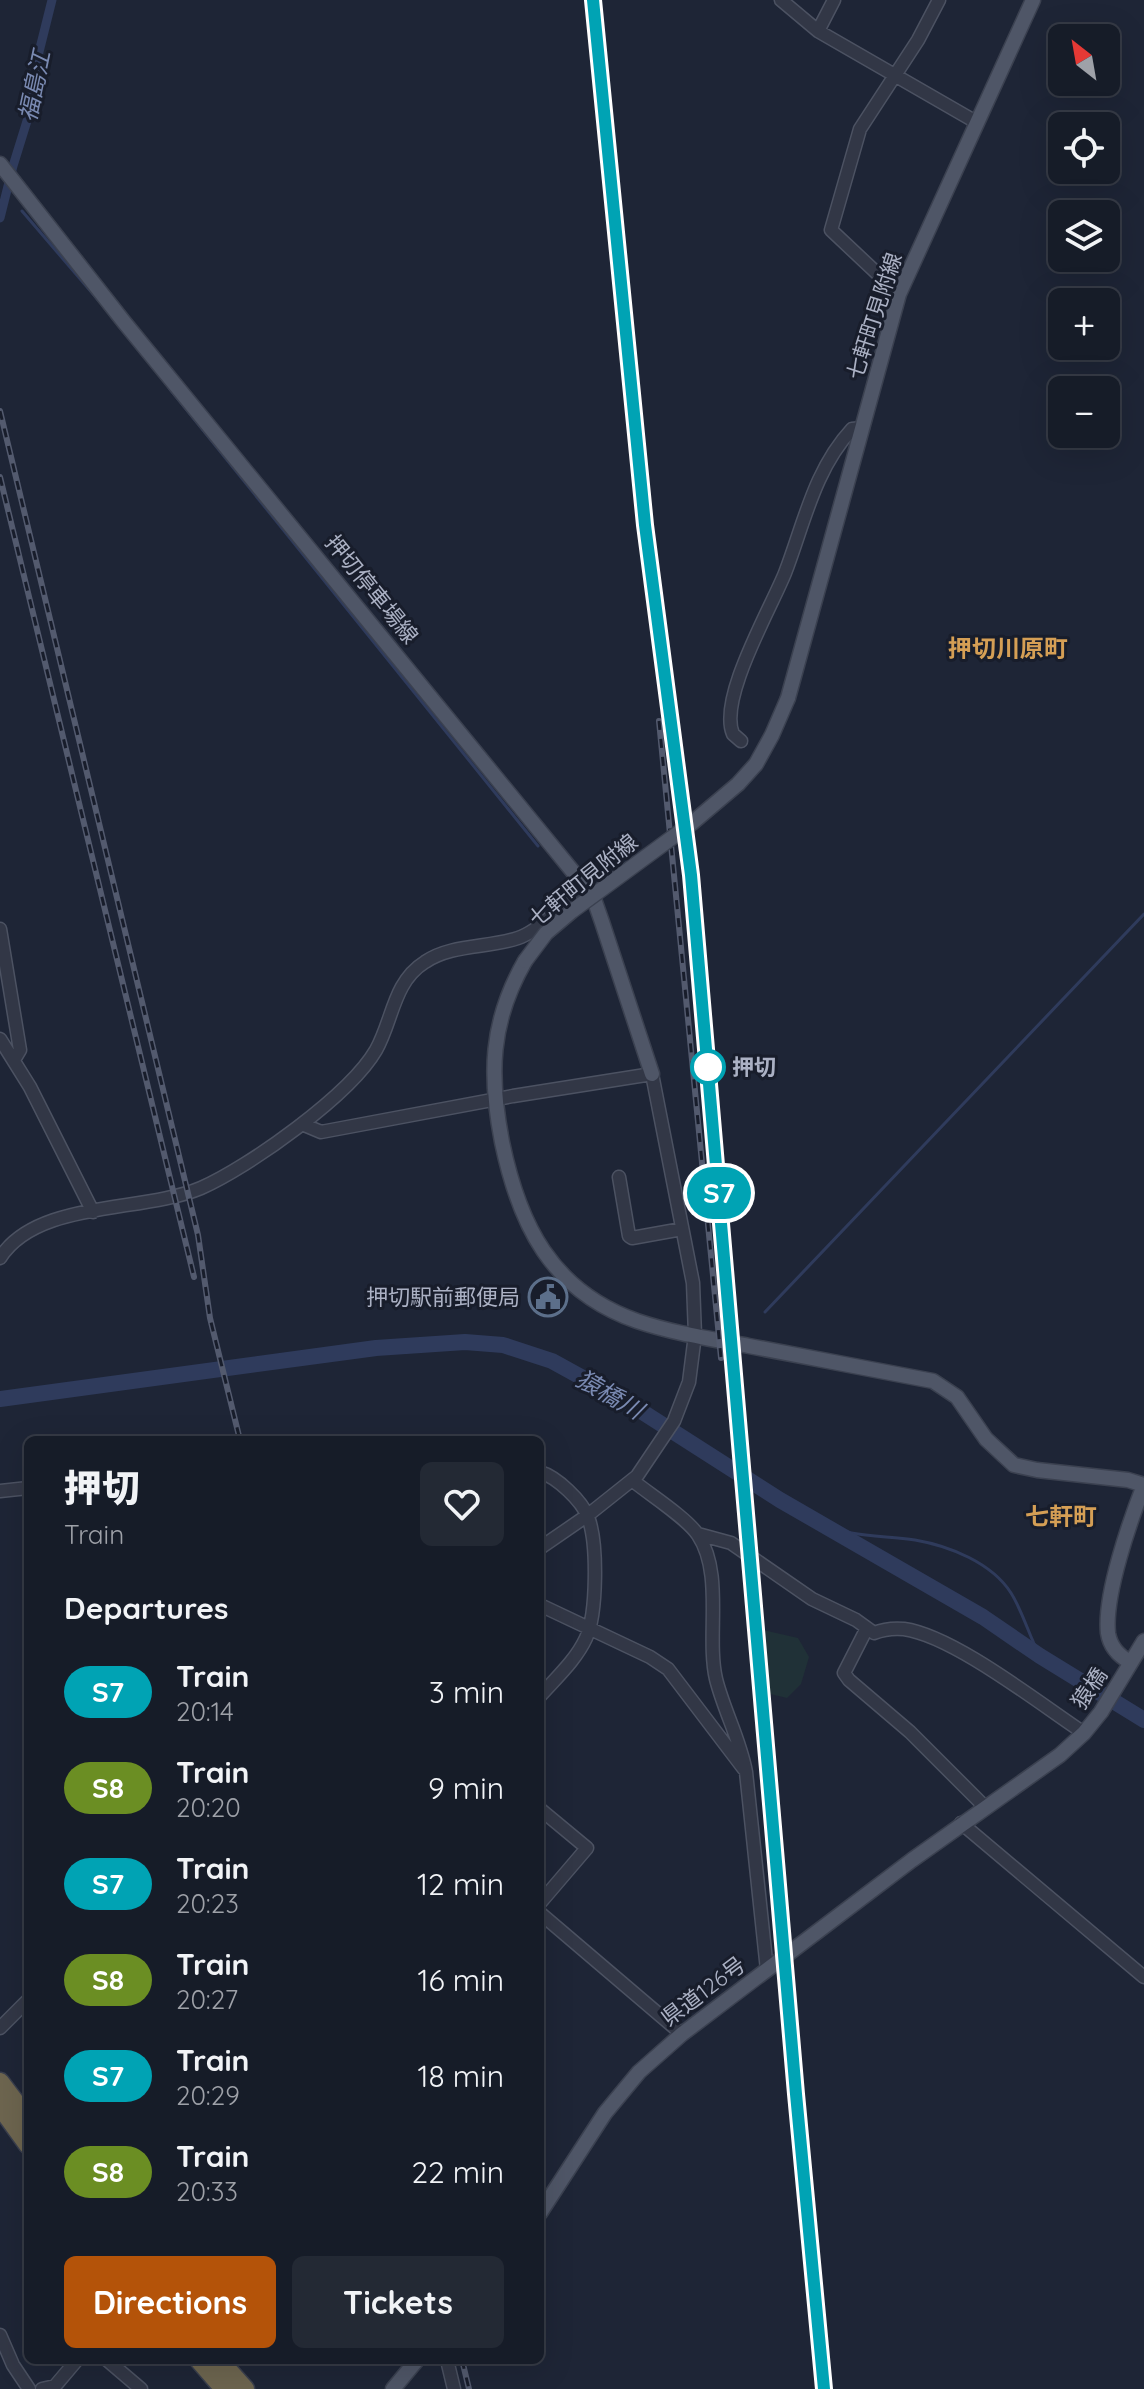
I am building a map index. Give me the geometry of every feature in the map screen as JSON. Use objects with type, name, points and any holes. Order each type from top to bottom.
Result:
[{"type":"highway","points":[[0,2082],[24,2114]]},
{"type":"highway","points":[[0,2106],[24,2139]]},
{"type":"highway","points":[[202,2364],[224,2389]]},
{"type":"highway","points":[[223,2364],[245,2389]]},
{"type":"main road","name":"七軒町見附線","points":[[1033,0],[899,294],[788,698],[772,735],[756,764],[738,784],[692,823],[546,933],[525,961],[500,1016],[493,1058],[494,1100],[511,1186],[529,1229],[547,1256],[572,1282],[602,1304],[637,1321],[695,1335],[933,1381],[957,1397],[986,1439],[1014,1465],[1128,1480],[1144,1485],[1128,1525],[1112,1597],[1108,1634],[1128,1667]]},
{"type":"main road","name":"押切停車場線","points":[[5,170],[124,322],[583,884],[595,902],[652,1074]]},
{"type":"main road","name":"猿橋","points":[[1086,1731],[1144,1641]]},
{"type":"main road","name":"県道126号","points":[[544,2207],[618,2096],[639,2072],[682,2034],[961,1823],[1049,1764],[1086,1731]]},
{"type":"main road","points":[[393,2389],[414,2364]]},
{"type":"street","points":[[781,0],[818,31],[976,122]]},
{"type":"street","points":[[818,31],[834,0]]},
{"type":"street","points":[[899,294],[831,230],[860,129],[896,76],[939,0]]},
{"type":"street","points":[[741,741],[733,734],[729,716],[746,660],[785,572],[804,512],[820,477],[840,442],[852,429],[863,428]]},
{"type":"street","points":[[0,1258],[6,1239],[45,1223],[168,1199],[226,1175],[286,1136],[342,1090],[375,1053],[405,980],[424,962],[448,953],[520,938],[538,926],[583,884]]},
{"type":"street","points":[[0,929],[20,1050],[14,1060]]},
{"type":"street","points":[[0,1039],[69,1162],[93,1212]]},
{"type":"street","points":[[302,1124],[321,1132],[652,1074],[693,1283],[695,1335],[692,1366],[685,1396],[674,1421],[647,1463],[632,1480],[544,1545]]},
{"type":"street","points":[[277,1123],[286,1136]]},
{"type":"street","points":[[619,1177],[629,1236],[682,1229]]},
{"type":"street","points":[[544,1474],[555,1480],[588,1515],[595,1572],[590,1629],[584,1643],[544,1691]]},
{"type":"street","points":[[632,1480],[698,1534],[731,1543],[812,1599],[856,1620],[874,1633],[887,1628],[907,1629],[965,1654],[1086,1731]]},
{"type":"street","points":[[0,1491],[24,1488]]},
{"type":"street","points":[[698,1534],[707,1556],[713,1601],[715,1677],[741,1745],[746,1772],[767,1970]]},
{"type":"street","points":[[544,1607],[650,1657],[668,1669],[746,1772]]},
{"type":"street","points":[[867,1628],[844,1673],[922,1743],[985,1807]]},
{"type":"street","points":[[544,1812],[587,1848],[544,1898]]},
{"type":"street","points":[[961,1823],[1144,1977]]},
{"type":"street","points":[[544,1916],[682,2034]]},
{"type":"street","points":[[0,2028],[24,2004]]},
{"type":"street","points":[[0,2335],[13,2365],[29,2389]]},
{"type":"street","points":[[42,2389],[55,2386],[74,2364]]},
{"type":"street","points":[[112,2364],[141,2389]]},
{"type":"street","points":[[448,2364],[454,2389]]},
{"type":"shaded area","points":[[759,1629],[798,1638],[809,1657],[801,1684],[787,1698],[770,1694],[763,1686]]},
{"type":"waterway","name":"福島江","points":[[0,218],[31,108],[39,52],[52,0]]},
{"type":"waterway","points":[[22,211],[99,301]]},
{"type":"waterway","points":[[169,388],[538,846]]},
{"type":"waterway","points":[[765,1312],[1144,914]]},
{"type":"waterway","name":"猿橋川","points":[[0,1399],[376,1348],[465,1342],[503,1345],[552,1361],[630,1404],[780,1500],[983,1617],[1144,1720]]},
{"type":"waterway","points":[[818,1522],[854,1533],[928,1543],[956,1551],[982,1565],[1011,1593],[1040,1656]]},
{"type":"railway","points":[[593,0],[645,525],[691,875],[824,2389]]},
{"type":"railway","points":[[0,411],[198,1235],[210,1318],[239,1436]]},
{"type":"railway","points":[[0,477],[194,1277]]},
{"type":"railway","points":[[659,721],[721,1358]]},
{"type":"railway","points":[[463,2364],[469,2389]]},
{"type":"train","name":"S7","points":[[593,0],[645,525],[691,875],[748,1553],[824,2389]]},
{"type":"place","name":"押切","points":[[708,1067]]},
{"type":"place","name":"押切駅前郵便局","points":[[548,1297]]},
{"type":"district","name":"押切川原町","points":[[1008,648]]},
{"type":"district","name":"七軒町","points":[[1061,1516]]}]
